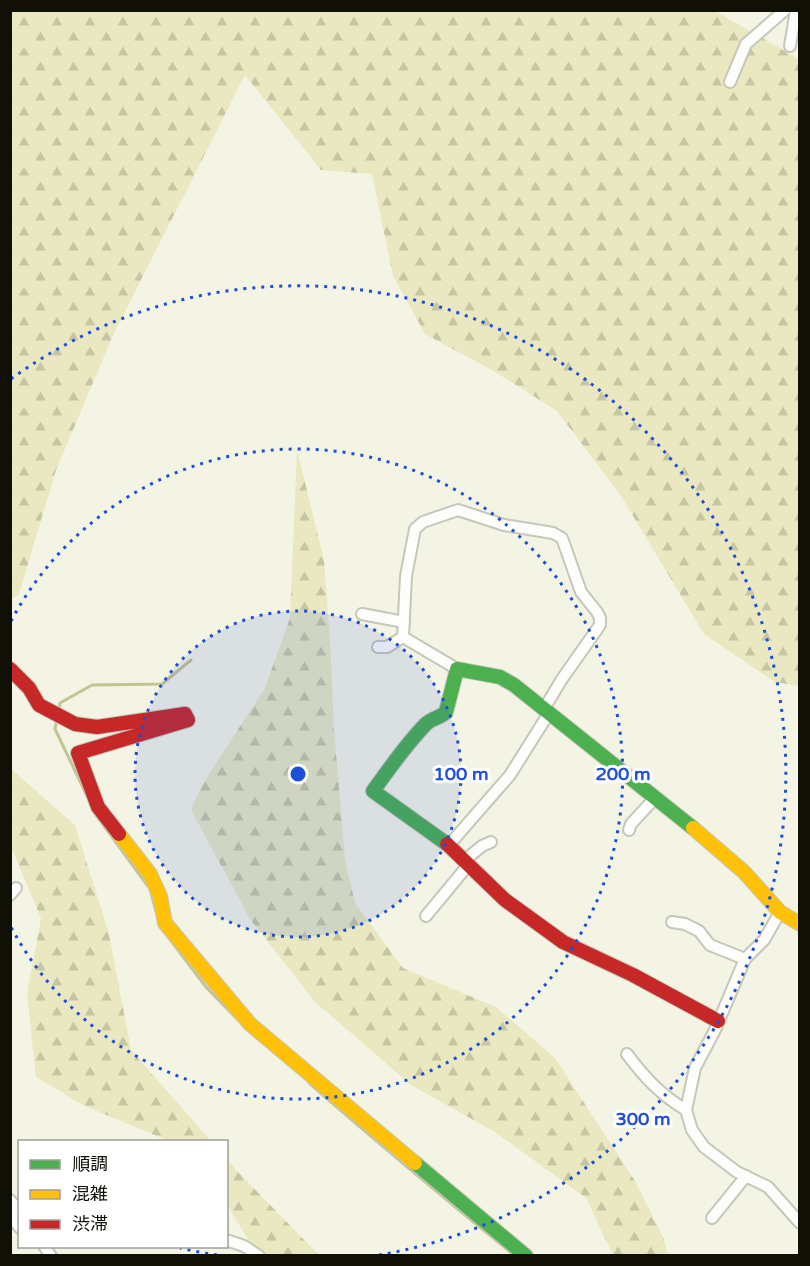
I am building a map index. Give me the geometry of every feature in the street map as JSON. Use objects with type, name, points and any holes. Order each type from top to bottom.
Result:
[{"type":"street","points":[[730,82],[746,44],[784,10]]},
{"type":"street","points":[[790,46],[796,10]]},
{"type":"street","points":[[403,637],[406,576],[415,529],[423,522],[458,510],[504,525],[553,533],[562,538],[581,592],[600,618],[600,625],[562,679],[547,711],[510,775],[449,845]]},
{"type":"street","points":[[362,614],[404,622]]},
{"type":"street","points":[[378,647],[387,647],[403,637]]},
{"type":"street","points":[[403,637],[457,669],[500,677],[514,685],[744,872],[780,912],[800,924]]},
{"type":"street","points":[[10,669],[29,687],[39,705],[75,723],[97,727],[185,714],[188,720],[78,753],[98,807],[150,874],[160,896],[165,923],[250,1024],[526,1256]]},
{"type":"street","points":[[457,669],[446,712],[441,717],[429,721],[409,743],[373,791],[449,845],[505,900],[563,942],[633,975],[718,1021]]},
{"type":"street","points":[[629,830],[631,824],[655,798]]},
{"type":"street","points":[[426,916],[467,862],[482,846],[491,842]]},
{"type":"street","points":[[780,912],[764,940],[745,959],[710,1042],[694,1068],[686,1110],[692,1130],[704,1148],[717,1159],[768,1186],[798,1219]]},
{"type":"street","points":[[672,922],[686,924],[699,931],[710,945],[745,959]]},
{"type":"street","points":[[627,1054],[646,1080],[666,1098],[686,1110]]},
{"type":"street","points":[[712,1218],[746,1176]]},
{"type":"street","points":[[228,1241],[244,1246],[259,1256]]},
{"type":"green space","points":[[11,11],[715,11],[799,59],[799,686],[775,682],[704,634],[621,496],[557,411],[492,370],[425,334],[393,276],[372,174],[321,170],[245,75],[114,333],[56,470],[19,594],[11,600]]},
{"type":"green space","points":[[297,450],[324,560],[334,730],[345,860],[355,903],[403,968],[496,1007],[555,1058],[635,1181],[663,1237],[668,1255],[613,1255],[586,1198],[495,1132],[411,1085],[315,1002],[250,919],[191,810],[202,785],[265,688],[290,618]]},
{"type":"green space","points":[[10,768],[75,825],[109,934],[131,1050],[210,1140],[167,1140],[85,1106],[36,1077],[27,994],[41,918],[11,847]]},
{"type":"green space","points":[[228,1160],[319,1255],[257,1255],[228,1206]]},
{"type":"waterway","points":[[59,710],[60,703],[92,685],[162,684],[191,660]]},
{"type":"waterway","points":[[57,719],[55,729],[88,798]]},
{"type":"waterway","points":[[96,815],[150,889],[157,915]]},
{"type":"waterway","points":[[159,925],[206,987],[237,1019]]},
{"type":"waterway","points":[[309,1083],[515,1256]]},
{"type":"traffic: fast","points":[[447,844],[373,791],[398,756],[428,722],[446,712],[457,669],[500,677],[514,685],[693,828]]},
{"type":"traffic: fast","points":[[415,1163],[526,1256]]},
{"type":"traffic: slow","points":[[693,828],[744,872],[780,912],[800,924]]},
{"type":"traffic: slow","points":[[119,834],[150,874],[160,896],[165,923],[250,1024],[415,1163]]},
{"type":"traffic: jam","points":[[10,669],[29,688],[39,705],[75,724],[97,727],[185,714],[188,720],[78,753],[98,807],[119,834]]},
{"type":"traffic: jam","points":[[447,844],[505,900],[563,942],[633,975],[718,1021]]}]
